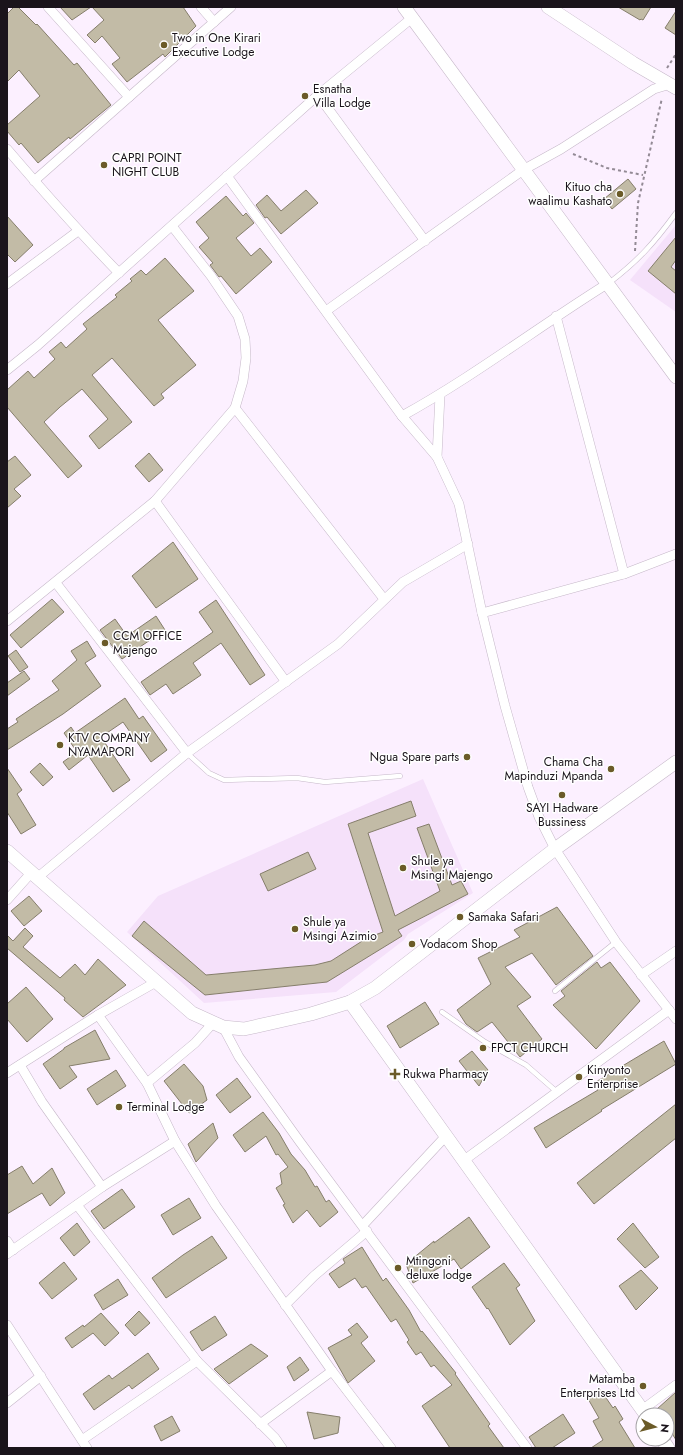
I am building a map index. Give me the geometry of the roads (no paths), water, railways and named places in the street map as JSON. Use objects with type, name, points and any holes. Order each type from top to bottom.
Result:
[{"type":"street","points":[[48,7],[129,97]]},
{"type":"street","points":[[201,7],[214,22]]},
{"type":"street","points":[[34,180],[231,7]]},
{"type":"street","points":[[404,7],[676,377]]},
{"type":"street","points":[[548,7],[667,85]]},
{"type":"street","points":[[7,370],[38,345],[318,95],[412,18]]},
{"type":"street","points":[[326,312],[523,170],[561,149],[654,89],[667,85]]},
{"type":"street","points":[[318,95],[425,241]]},
{"type":"street","points":[[7,149],[61,209],[78,231],[119,273]]},
{"type":"street","points":[[227,176],[402,416],[437,457],[459,504],[482,613],[528,787],[539,818],[555,849],[616,942],[676,1019]]},
{"type":"street","points":[[7,622],[155,502],[235,408],[243,381],[246,358],[245,339],[238,316],[211,276],[172,226]]},
{"type":"street","points":[[7,284],[78,231]]},
{"type":"street","points":[[402,416],[440,395],[556,316],[607,284]]},
{"type":"street","points":[[556,316],[624,574]]},
{"type":"street","points":[[437,457],[440,395]]},
{"type":"street","points":[[235,408],[384,599]]},
{"type":"street","points":[[155,502],[286,682]]},
{"type":"street","points":[[7,900],[34,875],[187,754],[338,644],[364,621],[384,599],[403,582],[468,544]]},
{"type":"street","points":[[482,613],[624,574],[676,554]]},
{"type":"street","points":[[56,583],[187,754]]},
{"type":"street","points":[[7,851],[192,1013],[218,1025],[244,1028],[262,1026],[350,1002],[375,988],[555,849],[676,762]]},
{"type":"street","points":[[641,975],[676,950]]},
{"type":"street","points":[[7,1073],[98,1015],[156,982]]},
{"type":"street","points":[[350,1002],[640,1407]]},
{"type":"street","points":[[463,1161],[669,1010]]},
{"type":"street","points":[[98,1015],[147,1083],[175,1141],[188,1164],[332,1371],[391,1448]]},
{"type":"street","points":[[147,1083],[218,1025]]},
{"type":"street","points":[[218,1025],[239,1056],[527,1448]]},
{"type":"street","points":[[20,1065],[42,1102],[102,1186]]},
{"type":"street","points":[[285,1305],[365,1228],[445,1136]]},
{"type":"street","points":[[7,1241],[10,1252],[102,1186],[175,1141]]},
{"type":"street","points":[[77,1205],[197,1361],[275,1438],[282,1448]]},
{"type":"street","points":[[7,1325],[87,1448]]},
{"type":"street","points":[[82,1440],[197,1361]]},
{"type":"street","points":[[260,1424],[332,1371]]},
{"type":"street","points":[[7,1403],[41,1376]]},
{"type":"street","points":[[650,1407],[676,1385]]},
{"type":"lane","points":[[607,284],[634,264],[654,243],[676,213]]},
{"type":"lane","points":[[187,754],[209,773],[224,780],[297,778],[325,782],[400,776]]},
{"type":"lane","points":[[555,991],[616,942]]},
{"type":"lane","points":[[442,1012],[463,1029],[526,1065],[557,1092]]},
{"type":"place","name":"Two in One Kirari Executive Lodge","points":[[164,45]]},
{"type":"place","name":"Esnatha Villa Lodge","points":[[305,96]]},
{"type":"place","name":"CAPRI POINT NIGHT CLUB","points":[[104,165]]},
{"type":"place","name":"Kituo cha waalimu Kashato","points":[[620,194]]},
{"type":"place","name":"CCM OFFICE Majengo","points":[[105,643]]},
{"type":"place","name":"KTV COMPANY NYAMAPORI","points":[[60,745]]},
{"type":"place","name":"Ngua Spare parts","points":[[467,757]]},
{"type":"place","name":"Chama Cha Mapinduzi Mpanda","points":[[611,769]]},
{"type":"place","name":"SAYI Hadware Bussiness","points":[[562,795]]},
{"type":"place","name":"Shule ya Msingi Majengo","points":[[403,868]]},
{"type":"place","name":"Samaka Safari","points":[[460,917]]},
{"type":"place","name":"Shule ya Msingi Azimio","points":[[295,929]]},
{"type":"place","name":"Vodacom Shop","points":[[412,944]]},
{"type":"place","name":"FPCT CHURCH","points":[[483,1048]]},
{"type":"place","name":"Rukwa Pharmacy","points":[[395,1074]]},
{"type":"place","name":"Kinyonto Enterprise","points":[[579,1077]]},
{"type":"place","name":"Terminal Lodge","points":[[119,1107]]},
{"type":"place","name":"Mtingoni deluxe lodge","points":[[398,1268]]},
{"type":"place","name":"Matamba Enterprises Ltd","points":[[643,1386]]}]
